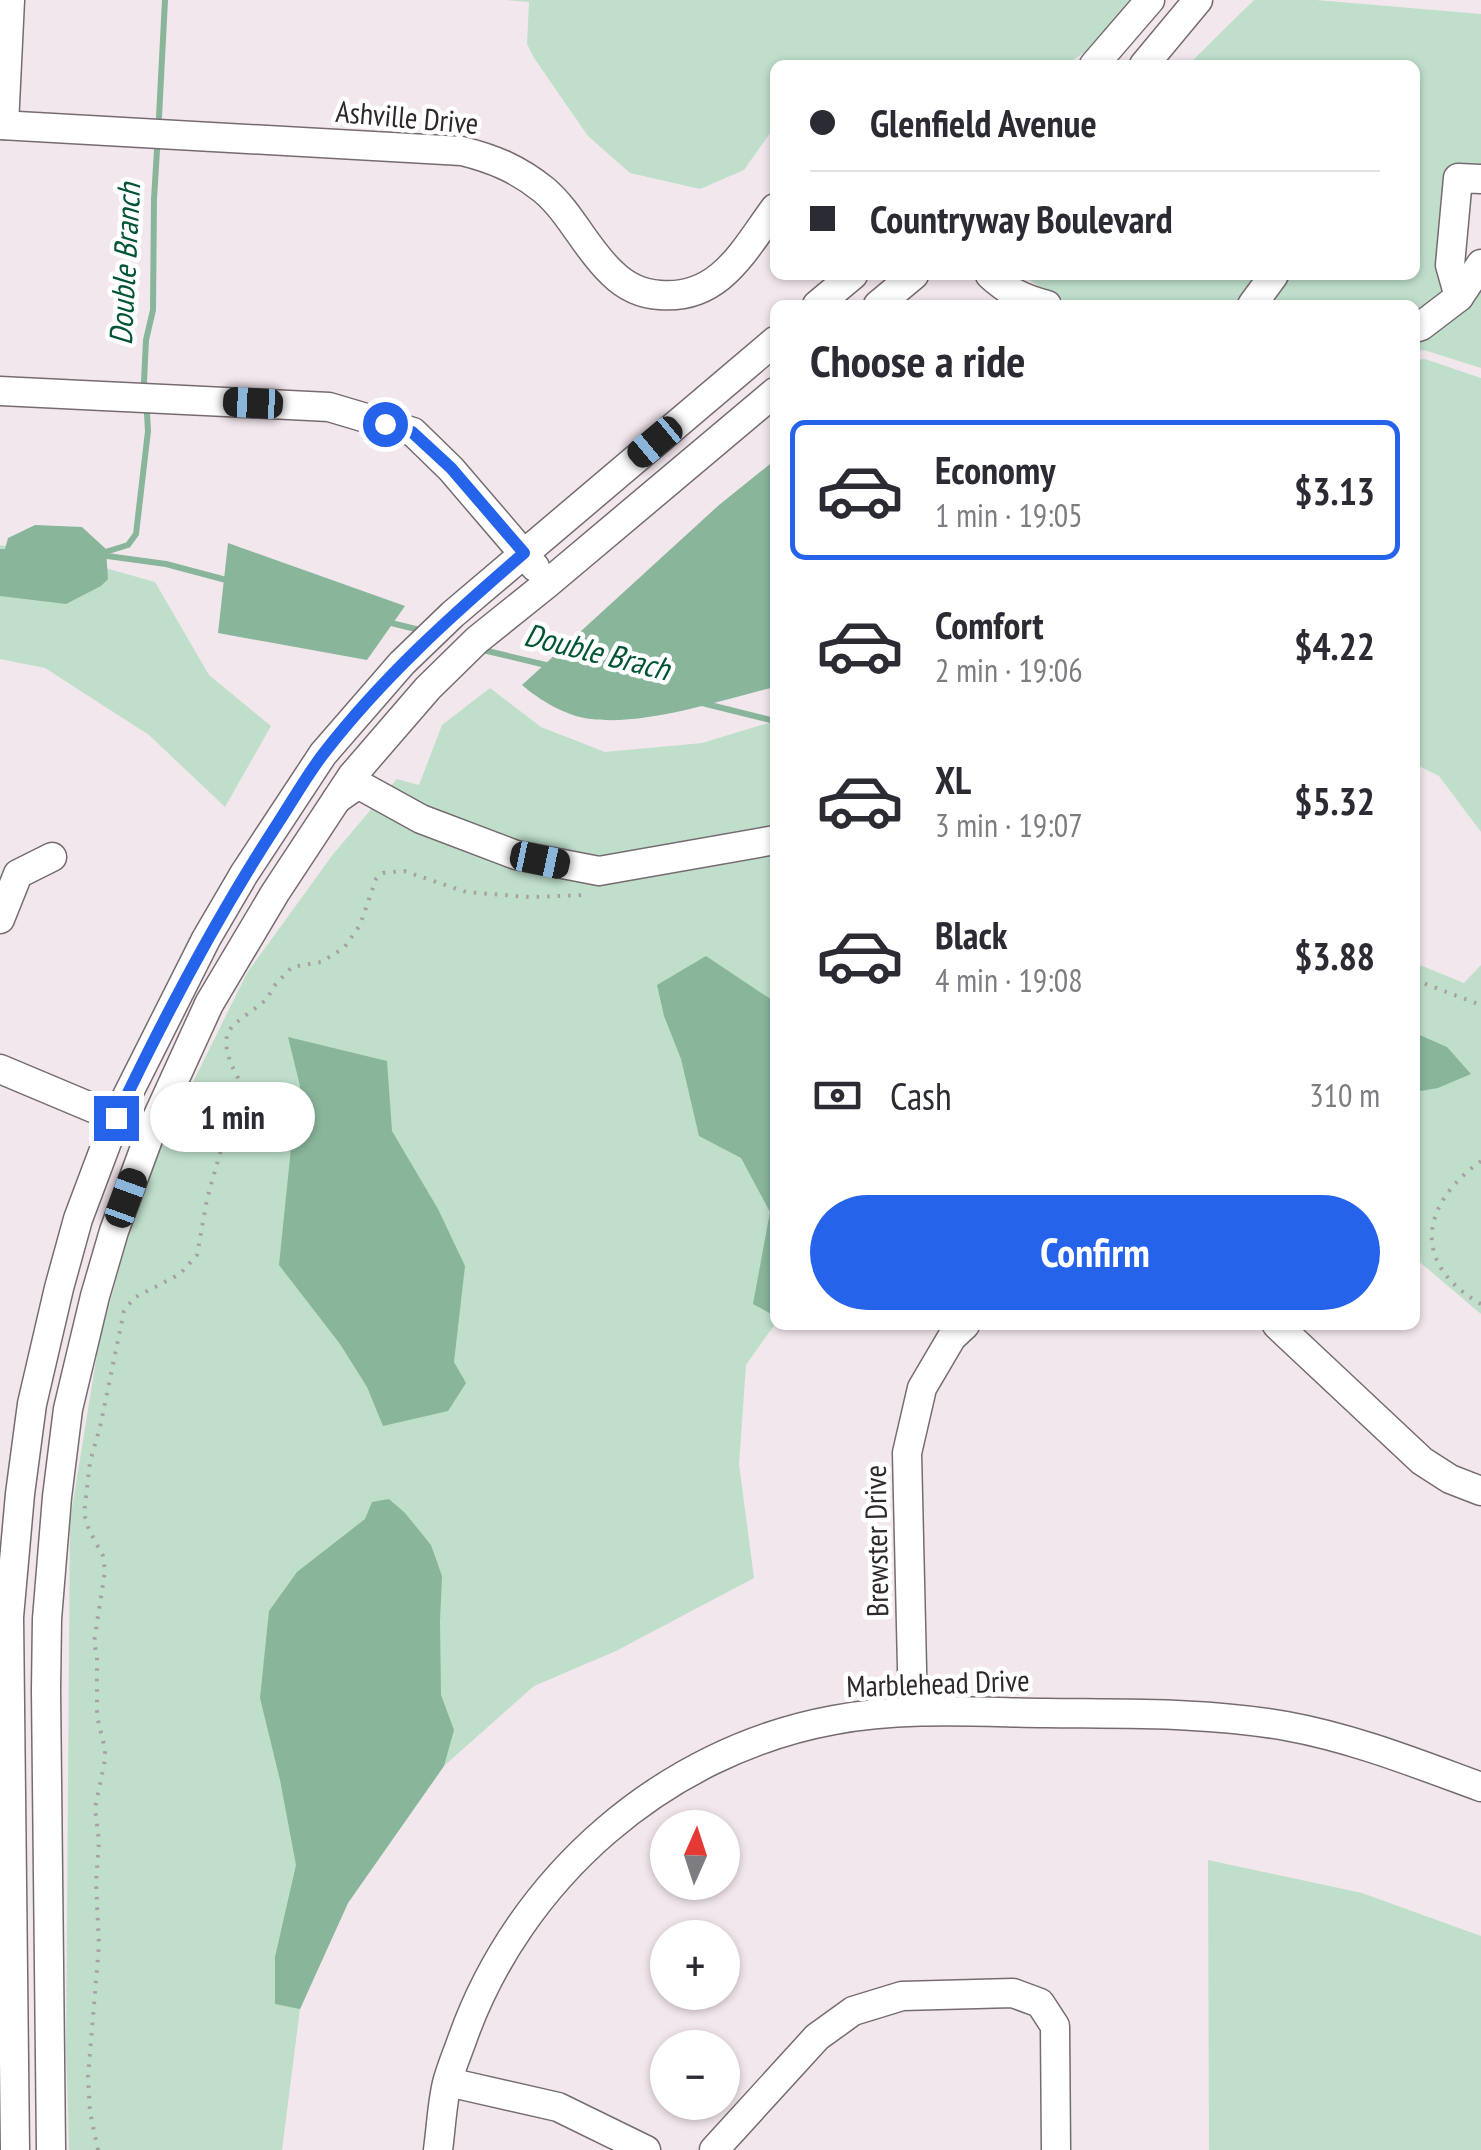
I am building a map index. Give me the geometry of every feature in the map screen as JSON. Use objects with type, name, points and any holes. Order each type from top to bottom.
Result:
[{"type":"street","points":[[2,125],[10,0]]},
{"type":"street","points":[[1098,60],[1150,0]]},
{"type":"street","points":[[1148,60],[1198,0]]},
{"type":"street","name":"Ashville Drive","points":[[2,125],[462,151],[498,160],[547,192],[612,274],[650,294],[689,294],[720,278],[770,215]]},
{"type":"street","points":[[1459,297],[1450,264],[1458,178],[1481,179]]},
{"type":"street","points":[[1420,326],[1459,297],[1481,264]]},
{"type":"street","points":[[824,300],[847,280]]},
{"type":"street","points":[[884,300],[908,280]]},
{"type":"street","points":[[995,280],[1028,300]]},
{"type":"street","points":[[15,2150],[6,1812],[9,1616],[20,1494],[30,1422],[59,1288],[78,1219],[116,1118],[206,939],[324,754],[402,663],[452,614],[770,345]]},
{"type":"street","points":[[0,391],[329,406],[412,432],[451,468],[548,584]]},
{"type":"street","points":[[51,2150],[47,1618],[56,1497],[68,1410],[94,1296],[151,1132],[209,1004],[275,893],[352,776],[428,688],[477,640],[770,396]]},
{"type":"street","points":[[373,791],[368,775],[376,748]]},
{"type":"street","points":[[336,800],[354,787],[363,787],[421,819],[516,855],[598,872],[770,841]]},
{"type":"street","points":[[0,919],[18,874],[52,856]]},
{"type":"street","points":[[0,1070],[151,1132]]},
{"type":"street","name":"Brewster Drive","points":[[913,1711],[907,1453],[922,1388],[959,1330]]},
{"type":"street","points":[[1282,1330],[1422,1461],[1450,1479],[1481,1491]]},
{"type":"street","name":"Marblehead Drive","points":[[438,2150],[448,2082],[475,2003],[512,1936],[563,1870],[620,1817],[688,1772],[759,1740],[834,1720],[913,1711],[1199,1715],[1288,1726],[1388,1753],[1481,1786]]},
{"type":"street","points":[[6,1812],[48,1811]]},
{"type":"street","points":[[714,2150],[817,2038],[853,2010],[902,1996],[1014,1993],[1040,2003],[1055,2026],[1056,2150]]},
{"type":"street","points":[[448,2082],[558,2107],[646,2150]]},
{"type":"path","points":[[98,2150],[88,2077],[99,1945],[96,1883],[100,1841],[95,1808],[104,1760],[97,1716],[94,1642],[105,1571],[103,1556],[84,1514],[90,1462],[124,1311],[134,1298],[180,1274],[197,1256],[224,1139],[245,1103],[244,1090],[230,1062],[227,1034],[266,1000],[292,967],[321,962],[344,948],[360,925],[376,879],[383,873],[404,871],[466,892],[529,897],[591,894]]},
{"type":"path","points":[[1420,982],[1481,1005]]},
{"type":"path","points":[[1481,1161],[1468,1170],[1440,1204],[1430,1239],[1435,1260],[1450,1279],[1481,1304]]},
{"type":"shaded area","points":[[506,0],[1129,0],[1085,52],[1073,60],[770,60],[770,133],[744,170],[700,189],[630,173],[588,136],[527,44],[529,2]]},
{"type":"shaded area","points":[[1254,0],[1316,0],[1481,14],[1481,167],[1459,166],[1447,293],[1420,312],[1420,300],[1064,300],[1030,280],[1420,280],[1420,60],[1193,60]]},
{"type":"shaded area","points":[[1481,282],[1481,368],[1420,350],[1420,336],[1471,304]]},
{"type":"shaded area","points":[[1420,360],[1481,378],[1481,832],[1439,776],[1420,766]]},
{"type":"shaded area","points":[[0,545],[70,558],[155,582],[209,675],[271,726],[225,807],[149,735],[45,668],[0,659]]},
{"type":"shaded area","points":[[490,688],[541,727],[605,752],[702,743],[770,723],[771,1330],[746,1365],[739,1464],[754,1578],[616,1651],[534,1686],[444,1766],[348,1903],[300,2009],[282,2150],[69,2150],[66,2048],[70,1520],[100,1336],[144,1181],[247,973],[334,853],[397,779],[419,785],[442,725]]},
{"type":"shaded area","points":[[1420,965],[1464,983],[1481,965],[1481,1314],[1420,1262]]},
{"type":"shaded area","points":[[1208,1860],[1362,1893],[1481,1936],[1481,2150],[1209,2150]]},
{"type":"water","points":[[770,464],[770,688],[683,710],[612,720],[582,718],[564,711],[522,685],[719,505]]},
{"type":"water","points":[[35,525],[82,527],[106,549],[108,579],[66,604],[0,596],[0,549],[5,549],[8,538]]},
{"type":"water","points":[[228,543],[405,606],[367,660],[218,633]]},
{"type":"water","points":[[706,956],[770,999],[770,1212],[741,1158],[699,1136],[681,1059],[657,985]]},
{"type":"water","points":[[1420,1035],[1447,1047],[1471,1074],[1420,1091]]},
{"type":"water","points":[[288,1037],[387,1061],[392,1131],[438,1209],[465,1266],[454,1362],[466,1383],[448,1411],[383,1426],[367,1387],[340,1344],[279,1265],[300,1086]]},
{"type":"water","points":[[770,1212],[770,1313],[753,1304]]},
{"type":"water","points":[[389,1499],[431,1545],[442,1576],[441,1695],[454,1730],[444,1766],[348,1903],[300,2009],[275,2004],[275,1957],[296,1865],[260,1698],[269,1611],[297,1572],[365,1519],[372,1502]]},
{"type":"waterway","name":"Double Branch","points":[[159,117],[165,0]]},
{"type":"waterway","name":"Double Branch","points":[[144,382],[146,340],[153,310],[157,150]]},
{"type":"waterway","name":"Double Branch","points":[[102,553],[128,545],[136,534],[147,414]]},
{"type":"waterway","name":"Double Branch","points":[[100,555],[166,564],[230,581]]},
{"type":"waterway","points":[[387,622],[424,631]]},
{"type":"waterway","name":"Double Brach","points":[[483,650],[550,666]]},
{"type":"waterway","points":[[698,702],[770,720]]},
{"type":"route","points":[[116,1118],[206,939],[324,754],[402,663],[524,553],[451,468],[412,432],[385,424]]}]
